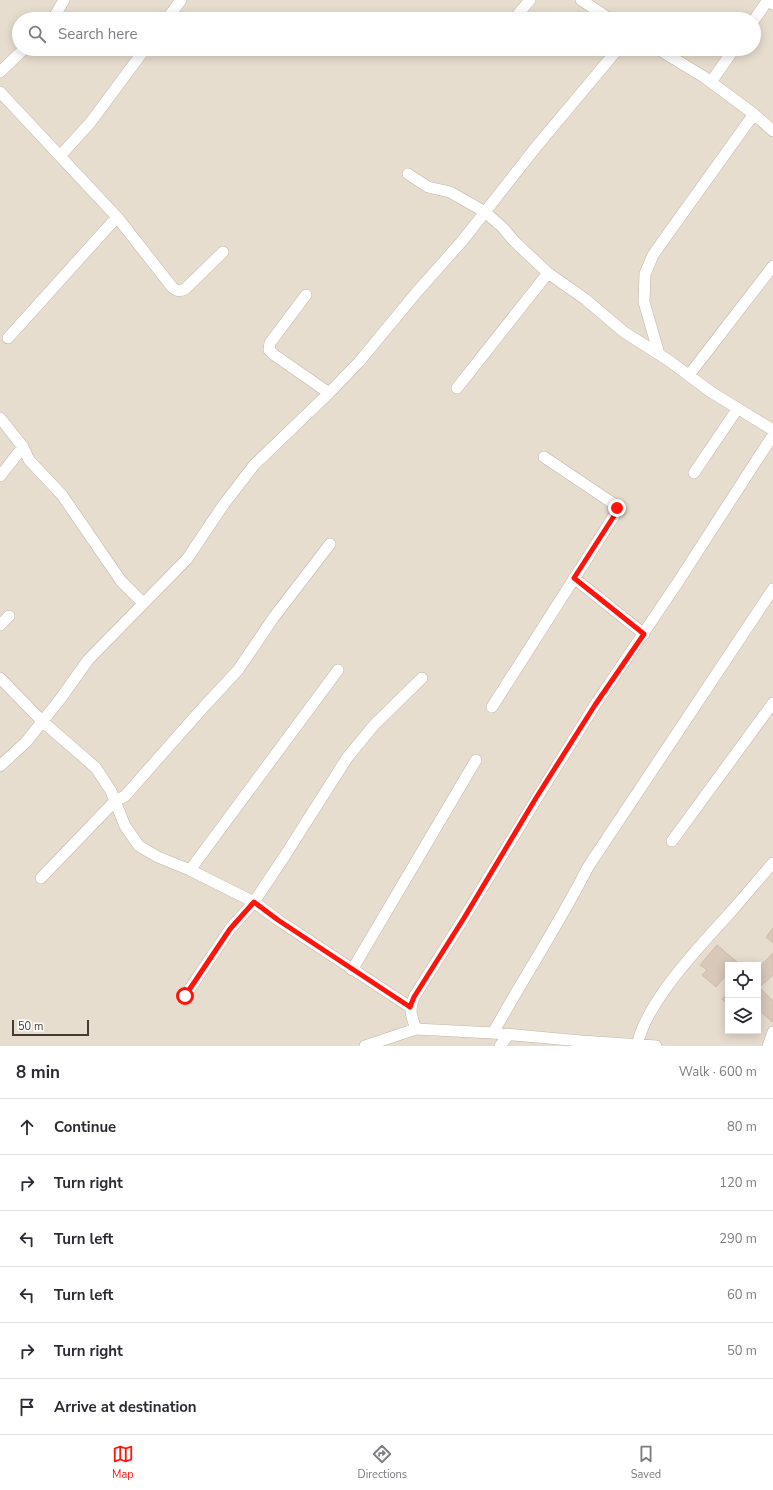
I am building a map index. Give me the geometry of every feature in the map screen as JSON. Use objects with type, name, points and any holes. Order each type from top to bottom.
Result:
[{"type":"street","points":[[57,12],[64,0]]},
{"type":"street","points":[[172,12],[181,0]]},
{"type":"street","points":[[520,12],[530,0]]},
{"type":"street","points":[[581,0],[599,12]]},
{"type":"street","points":[[760,12],[768,0],[773,4]]},
{"type":"street","points":[[0,72],[17,56]]},
{"type":"street","points":[[60,156],[90,123],[140,56]]},
{"type":"street","points":[[0,766],[26,742],[88,660],[186,559],[224,504],[254,465],[359,362],[416,293],[463,240],[536,147],[612,56]]},
{"type":"street","points":[[669,56],[711,82],[754,114],[773,131]]},
{"type":"street","points":[[711,82],[729,56]]},
{"type":"street","points":[[0,92],[117,217],[172,287],[177,291],[185,289],[223,252]]},
{"type":"street","points":[[659,354],[644,302],[645,274],[653,256],[670,231],[754,114]]},
{"type":"street","points":[[408,174],[428,187],[450,192],[485,212],[548,273],[585,299],[624,332],[659,354],[711,392],[773,430]]},
{"type":"street","points":[[8,338],[117,217]]},
{"type":"street","points":[[689,375],[773,266]]},
{"type":"street","points":[[457,388],[548,273]]},
{"type":"street","points":[[306,295],[270,343],[269,350],[329,392]]},
{"type":"street","points":[[694,472],[738,408]]},
{"type":"street","points":[[0,418],[23,446],[29,460],[62,495],[121,581],[143,603]]},
{"type":"street","points":[[416,1029],[410,1007],[414,997],[595,705],[644,634],[773,435]]},
{"type":"street","points":[[0,476],[23,446]]},
{"type":"street","points":[[492,707],[614,516],[617,508],[614,504],[544,457]]},
{"type":"street","points":[[41,878],[115,801],[125,796],[238,670],[274,617],[330,544]]},
{"type":"street","points":[[574,578],[644,634]]},
{"type":"street","points":[[493,1033],[567,908],[588,867],[773,589]]},
{"type":"street","points":[[0,625],[9,616]]},
{"type":"street","points":[[190,870],[338,670]]},
{"type":"street","points":[[0,678],[42,721],[96,768],[111,791],[125,826],[139,846],[158,858],[190,870],[254,902],[352,970],[410,1007]]},
{"type":"street","points":[[185,996],[230,929],[254,902],[347,758],[374,725],[422,678]]},
{"type":"street","points":[[672,841],[773,704]]},
{"type":"street","points":[[352,970],[476,760]]},
{"type":"street","points":[[637,1045],[640,1033],[654,1008],[682,967],[773,863]]},
{"type":"street","points":[[365,1046],[416,1029],[493,1033],[656,1046]]},
{"type":"street","points":[[768,1046],[773,1032]]},
{"type":"street","points":[[500,1046],[508,1035]]},
{"type":"shaded area","points":[[0,0],[773,0],[773,1046],[0,1046]]},
{"type":"building","points":[[773,928],[773,943],[766,937]]},
{"type":"building","points":[[717,945],[737,962],[725,962],[725,976],[716,987],[702,975],[707,970],[700,965]]},
{"type":"building","points":[[773,953],[773,975],[761,986],[761,965]]},
{"type":"building","points":[[761,989],[773,1001],[772,1022],[761,1012]]},
{"type":"route","points":[[185,996],[230,929],[254,902],[352,970],[410,1007],[414,997],[464,918],[536,798],[595,705],[644,634],[574,578],[614,516],[617,508]]}]
